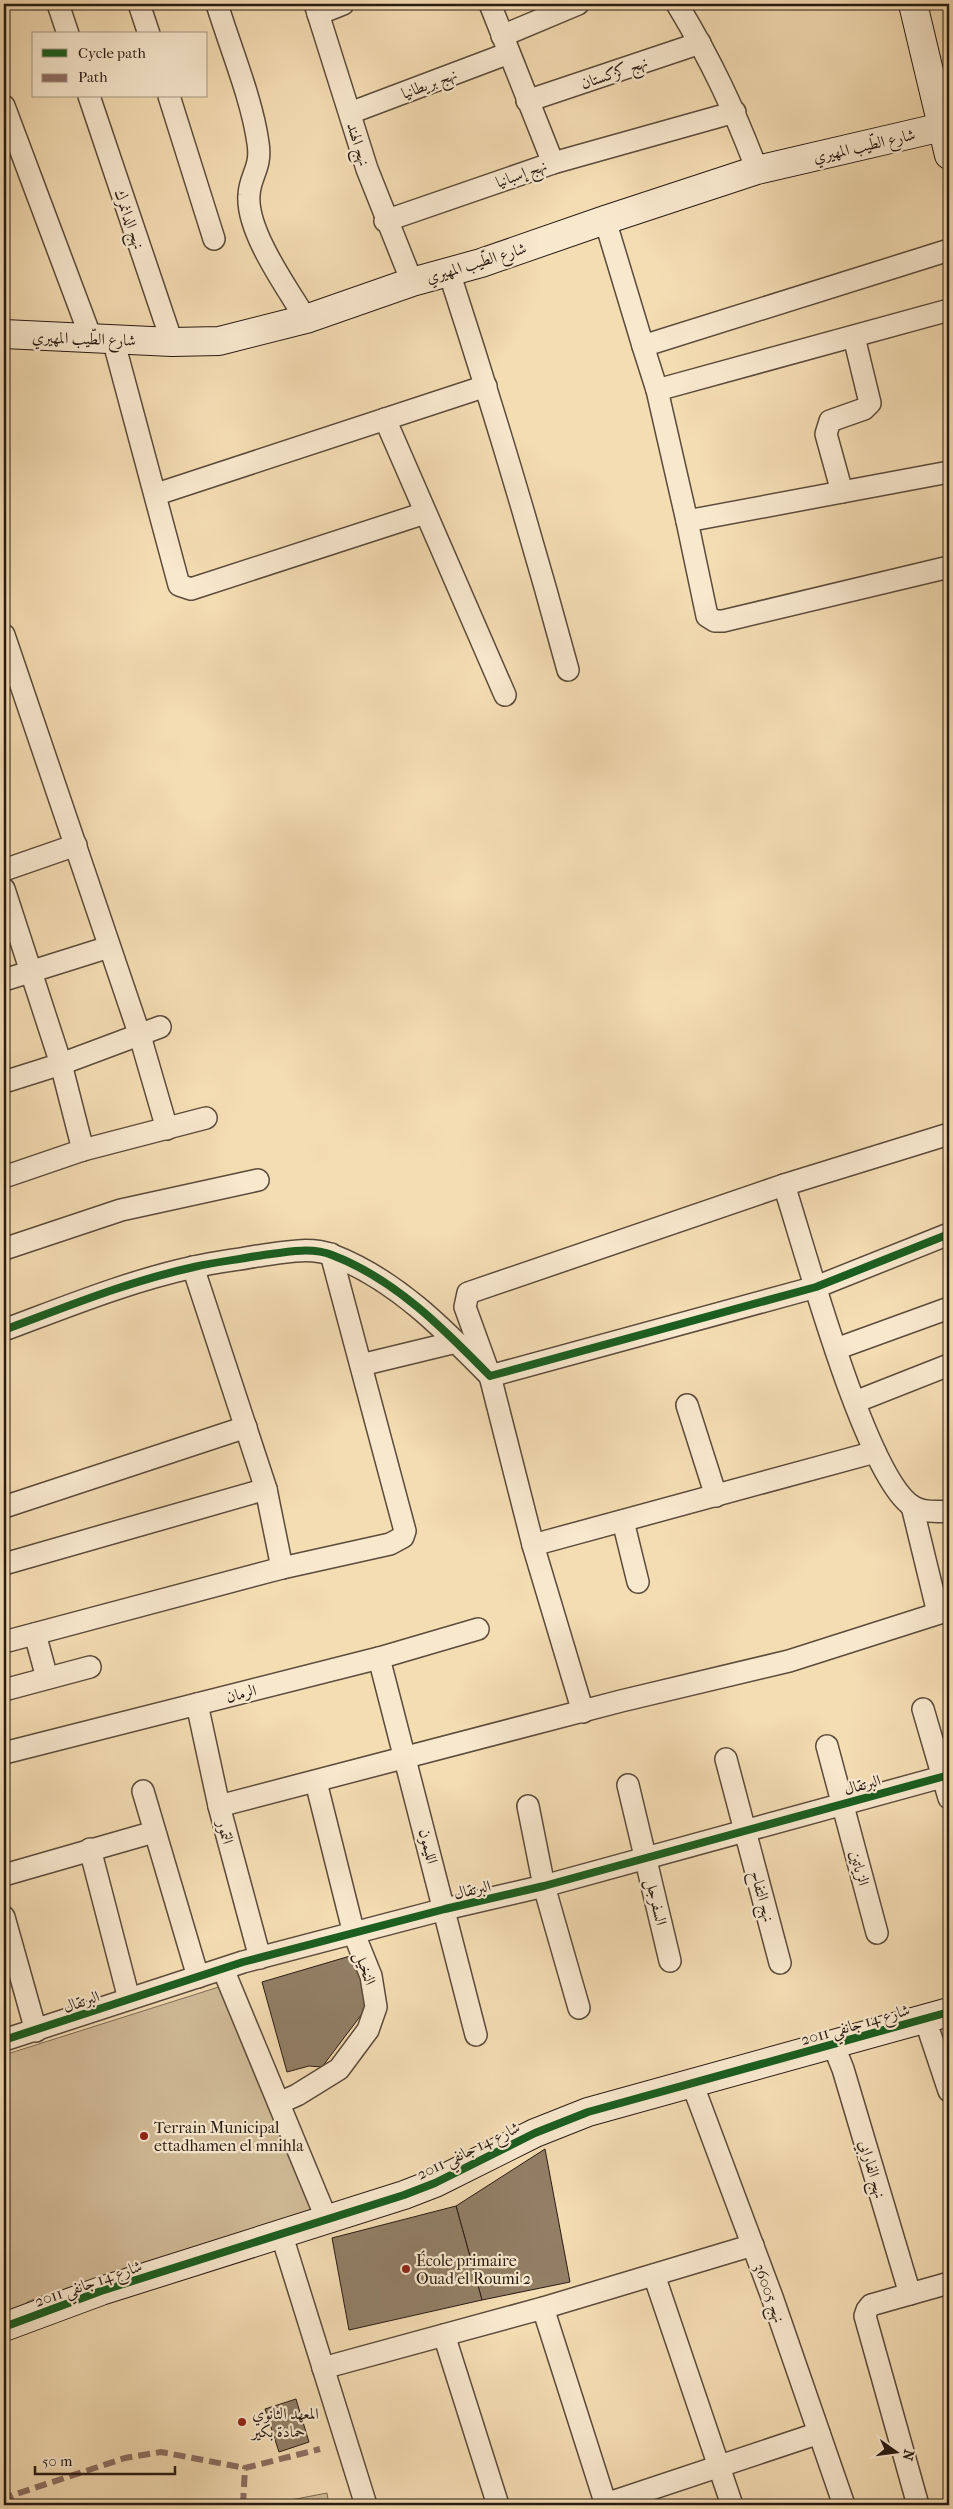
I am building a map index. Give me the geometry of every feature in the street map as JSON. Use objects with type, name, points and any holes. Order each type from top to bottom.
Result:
[{"type":"street","points":[[58,4],[67,32]]},
{"type":"street","points":[[139,4],[148,32]]},
{"type":"street","points":[[217,4],[254,122],[258,144],[258,170],[248,195],[250,210],[259,239],[306,319]]},
{"type":"street","points":[[316,9],[343,4]]},
{"type":"street","name":"نهج إسبانيا","points":[[385,221],[553,163],[490,4]]},
{"type":"street","name":"نهج بريطانيا","points":[[350,113],[505,44],[578,4]]},
{"type":"street","points":[[677,4],[700,43],[735,112],[757,170]]},
{"type":"street","points":[[913,4],[947,147]]},
{"type":"street","name":"نهج الهند","points":[[316,9],[385,221],[412,282]]},
{"type":"street","name":"نهج كزكستان","points":[[527,101],[700,43]]},
{"type":"street","name":"نهج الدانمرك","points":[[90,98],[172,342]]},
{"type":"street","points":[[170,98],[214,239]]},
{"type":"street","points":[[4,106],[102,339],[156,494],[179,585],[186,589],[426,513]]},
{"type":"street","points":[[553,163],[735,112]]},
{"type":"street","name":"شارع الطّيب المهيري","points":[[4,334],[172,342],[219,341],[306,319],[412,282],[481,263],[757,170],[947,147]]},
{"type":"street","points":[[604,220],[657,390],[707,616],[715,621],[723,621],[949,567]]},
{"type":"street","points":[[643,346],[949,250]]},
{"type":"street","points":[[449,272],[486,386],[568,670]]},
{"type":"street","points":[[657,390],[949,310]]},
{"type":"street","points":[[842,492],[826,434],[827,426],[830,421],[864,409],[870,404],[854,337]]},
{"type":"street","points":[[156,494],[486,386]]},
{"type":"street","points":[[385,419],[505,696]]},
{"type":"street","points":[[687,521],[949,472]]},
{"type":"street","points":[[4,635],[140,1036],[167,1129]]},
{"type":"street","points":[[4,870],[76,845]]},
{"type":"street","points":[[4,889],[61,1064],[83,1150]]},
{"type":"street","points":[[4,980],[109,947]]},
{"type":"street","points":[[4,1082],[61,1064],[160,1027]]},
{"type":"street","points":[[4,1177],[83,1150],[206,1118]]},
{"type":"street","points":[[583,1712],[534,1545],[490,1376],[465,1307],[468,1293],[784,1185],[949,1134]]},
{"type":"street","points":[[4,1249],[120,1210],[258,1180]]},
{"type":"street","points":[[219,1806],[621,1701],[789,1661],[944,1611],[912,1506],[891,1480],[875,1452],[855,1402],[836,1349],[784,1185]]},
{"type":"street","points":[[490,1376],[816,1287],[949,1234]]},
{"type":"street","points":[[4,1330],[76,1304],[193,1267],[289,1251],[331,1254],[388,1284],[456,1342],[490,1376]]},
{"type":"street","points":[[4,1642],[282,1568],[390,1544],[403,1537],[405,1531],[331,1254]]},
{"type":"street","points":[[193,1267],[266,1489],[282,1568]]},
{"type":"street","points":[[836,1349],[949,1308]]},
{"type":"street","points":[[361,1365],[456,1342]]},
{"type":"street","points":[[855,1402],[949,1365]]},
{"type":"street","points":[[687,1405],[716,1496]]},
{"type":"street","points":[[4,1507],[246,1426]]},
{"type":"street","points":[[534,1545],[875,1452]]},
{"type":"street","points":[[4,1564],[266,1489]]},
{"type":"street","points":[[912,1506],[936,1512],[949,1511]]},
{"type":"street","points":[[623,1521],[638,1582]]},
{"type":"street","name":"الرمان","points":[[4,1753],[379,1658],[478,1629]]},
{"type":"street","points":[[35,1634],[47,1678]]},
{"type":"street","name":"الليمون","points":[[379,1658],[407,1758],[476,2036]]},
{"type":"street","points":[[4,1690],[90,1667]]},
{"type":"street","name":"التمور","points":[[197,1704],[219,1806],[260,1958]]},
{"type":"street","points":[[923,1709],[947,1776],[949,1798]]},
{"type":"street","name":"الزياتين","points":[[828,1746],[877,1933]]},
{"type":"street","name":"نهج التفاح","points":[[726,1759],[780,1963]]},
{"type":"street","name":"البرتقال","points":[[4,2040],[260,1958],[444,1909],[544,1886],[745,1829],[947,1776]]},
{"type":"street","name":"النخيل","points":[[288,2099],[339,2069],[368,2030],[376,2007],[375,1991],[354,1934],[316,1782]]},
{"type":"street","name":"السفرجل","points":[[628,1785],[647,1858],[670,1961]]},
{"type":"street","points":[[143,1791],[198,1977]]},
{"type":"street","points":[[528,1806],[544,1886],[579,2008]]},
{"type":"street","points":[[4,1875],[154,1832]]},
{"type":"street","points":[[90,1849],[129,1999]]},
{"type":"street","points":[[4,1917],[36,2030]]},
{"type":"street","points":[[223,1969],[288,2099],[327,2220]]},
{"type":"street","points":[[937,2015],[949,2091]]},
{"type":"street","name":"شارع 14 جانفي 2011","points":[[4,2328],[101,2291],[282,2236],[435,2183],[535,2133],[588,2112],[937,2015]]},
{"type":"street","name":"نهج الفارابي","points":[[834,2044],[910,2294]]},
{"type":"street","name":"نهج 36005","points":[[692,2083],[753,2245],[844,2505]]},
{"type":"street","points":[[282,2236],[366,2505]]},
{"type":"street","points":[[323,2368],[543,2308],[753,2245]]},
{"type":"street","points":[[654,2275],[732,2505]]},
{"type":"street","points":[[918,2505],[865,2316],[871,2305],[949,2283]]},
{"type":"street","points":[[543,2308],[605,2505],[819,2432]]},
{"type":"street","points":[[444,2335],[498,2505]]},
{"type":"shaded area","name":"Terrain Municipal ettadhamen el mnihla","points":[[225,1985],[317,2216],[215,2240],[123,2271],[52,2299],[42,2296],[27,2302],[23,2309],[4,2318],[4,2055]]},
{"type":"shaded area","points":[[327,2493],[329,2505],[270,2505],[270,2504]]},
{"type":"building","points":[[357,1954],[371,2002],[322,2067],[309,2066],[287,2072],[262,1982]]},
{"type":"building","points":[[545,2149],[570,2282],[482,2300],[456,2206]]},
{"type":"building","name":"École primaire Ouad el Roumi 2","points":[[456,2206],[482,2300],[349,2330],[332,2238]]},
{"type":"building","points":[[296,2399],[309,2442],[279,2452],[265,2409]]},
{"type":"building","points":[[180,2502],[205,2505],[179,2505]]},
{"type":"marked path","points":[[243,2505],[245,2468],[320,2449]]},
{"type":"marked path","points":[[13,2505],[10,2496],[125,2458],[161,2452],[245,2468]]},
{"type":"cycle path","points":[[4,1330],[98,1295],[170,1273],[257,1256],[295,1251],[314,1251],[332,1255],[355,1265],[398,1291],[436,1323],[490,1376],[816,1287],[949,1234]]},
{"type":"cycle path","points":[[4,2040],[243,1962],[445,1909],[544,1886],[949,1775]]},
{"type":"cycle path","points":[[4,2327],[101,2291],[404,2195],[435,2183],[535,2133],[588,2112],[949,2012]]},
{"type":"place","name":"Terrain Municipal ettadhamen el mnihla","points":[[144,2136]]},
{"type":"place","name":"École primaire Ouad el Roumi 2","points":[[406,2269]]},
{"type":"place","name":"المعهد الثانوي حمادة بكير","points":[[242,2422]]}]
